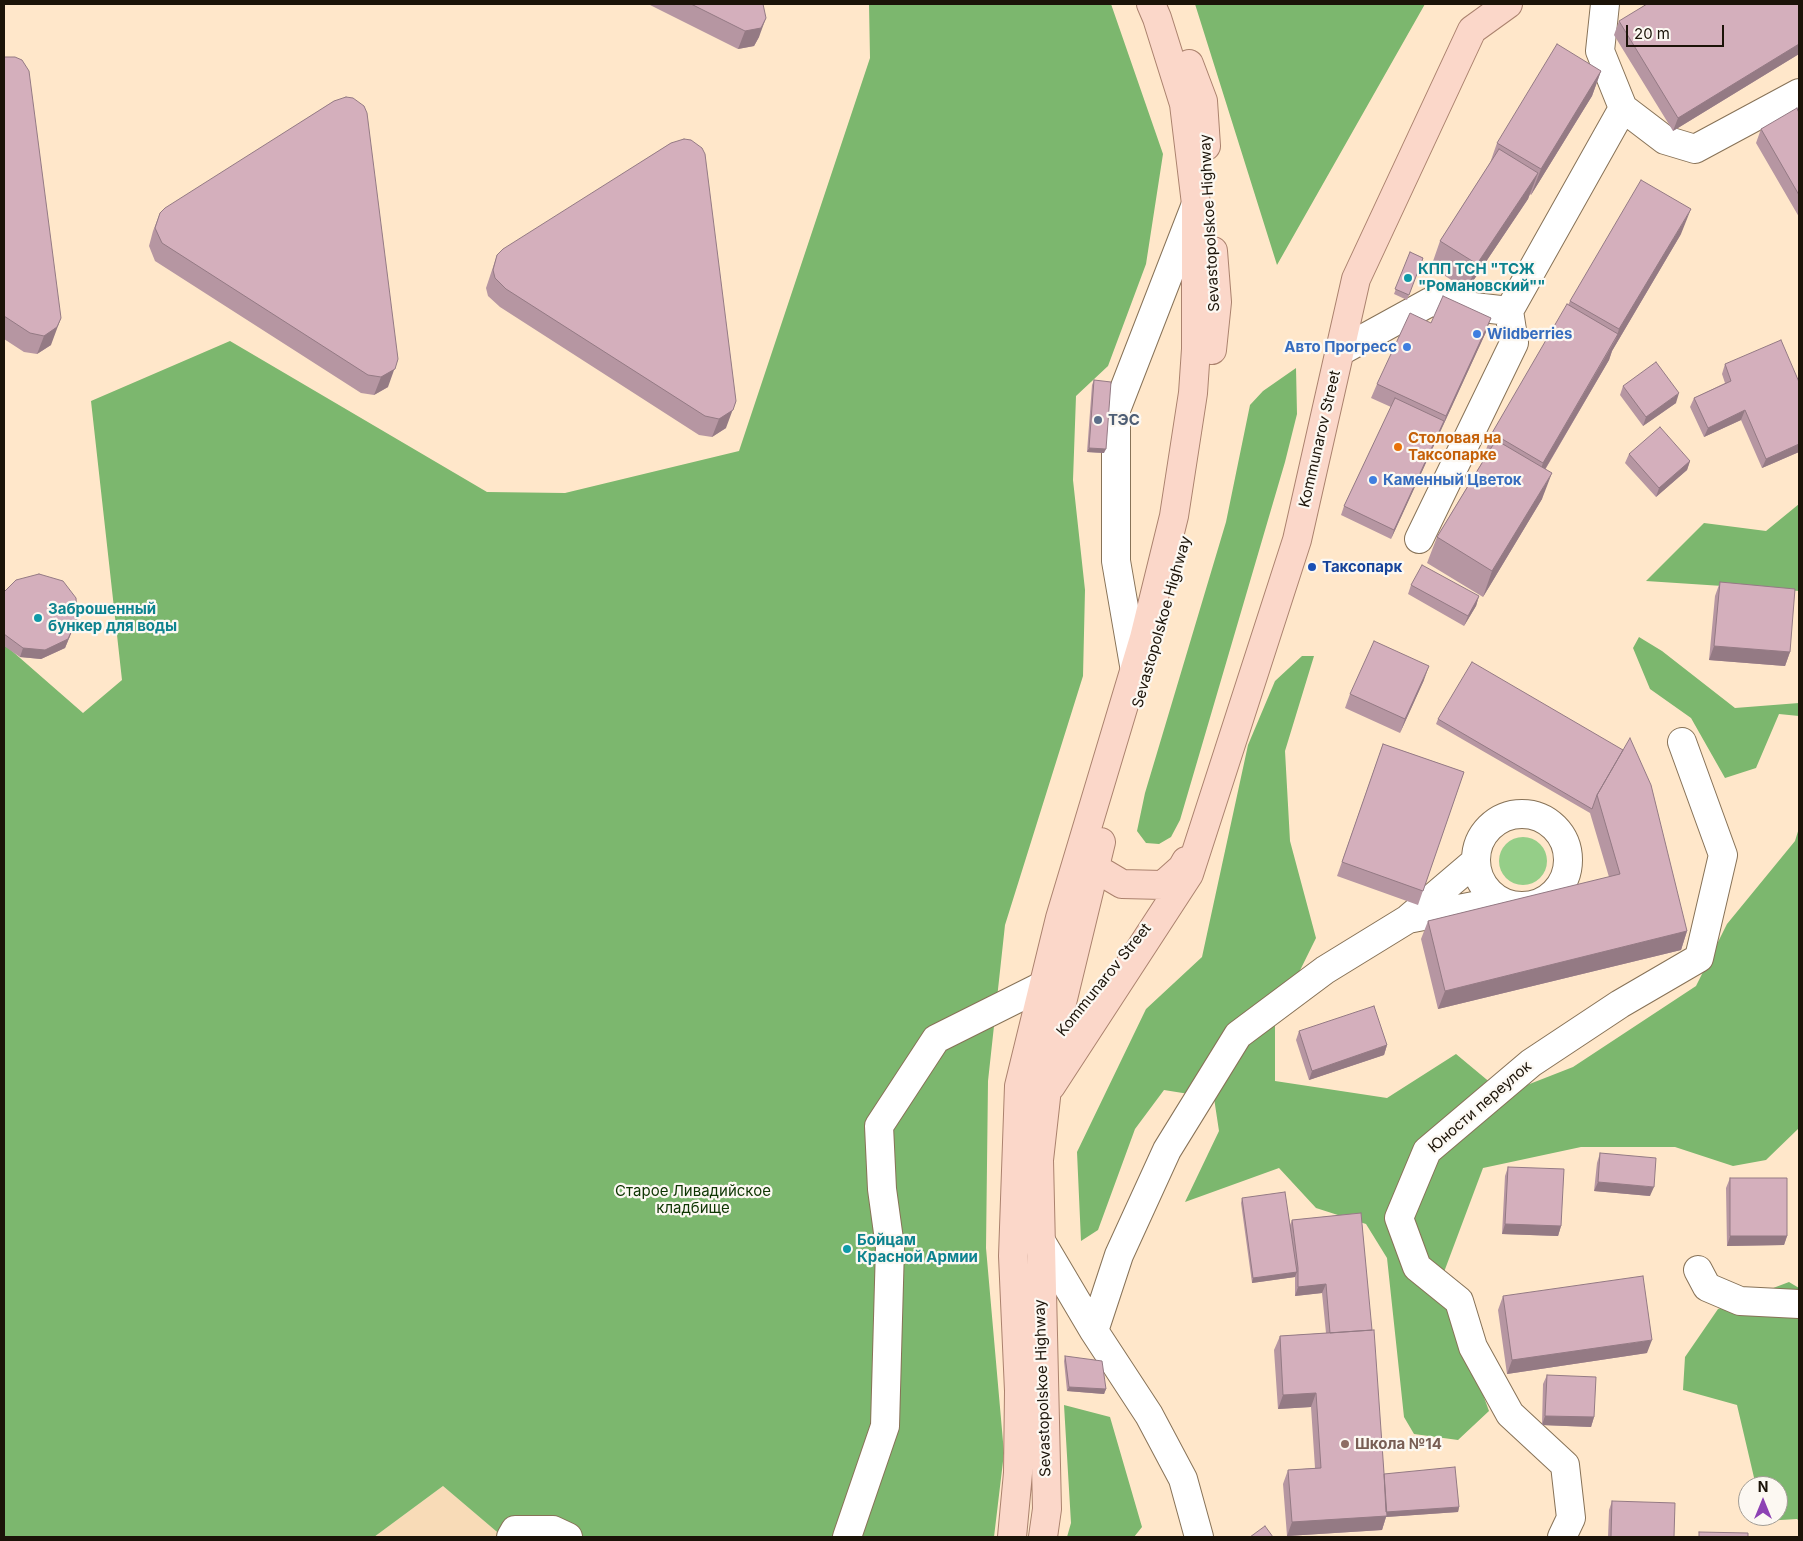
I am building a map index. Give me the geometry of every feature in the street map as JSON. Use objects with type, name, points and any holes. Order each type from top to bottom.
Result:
[{"type":"main road","points":[[1012,1537],[1018,1473],[1019,1391],[1013,1256],[1019,1086],[1060,918],[1096,831],[1174,516],[1193,393],[1197,310],[1196,204],[1184,104],[1151,4]]},
{"type":"main road","name":"Sevastopolskoe Highway","points":[[1043,1537],[1047,1509],[1039,1238],[1039,1160],[1052,1044],[1095,868],[1096,831],[1166,617],[1190,527],[1203,446],[1217,302],[1203,101],[1167,4]]},
{"type":"main road","name":"Kommunarov Street","points":[[1048,1089],[1190,874],[1297,540],[1356,279],[1472,30],[1508,4]]},
{"type":"main road","points":[[1096,831],[1110,852],[1127,869],[1158,870],[1203,831]]},
{"type":"main road","points":[[1095,868],[1122,884],[1164,885],[1182,868],[1203,831]]},
{"type":"main road","name":"Kommunarov Street","points":[[1019,1086],[1190,874]]},
{"type":"main road","name":"Sevastopolskoe Highway","points":[[1016,1179],[1039,1238]]},
{"type":"street","points":[[1472,30],[1488,4]]},
{"type":"street","points":[[1605,4],[1600,51],[1623,108],[1665,140],[1695,149],[1799,93]]},
{"type":"street","points":[[1419,539],[1514,343],[1508,311],[1623,108]]},
{"type":"street","points":[[1135,671],[1116,561],[1116,410],[1196,204]]},
{"type":"street","points":[[1339,352],[1430,302],[1508,311]]},
{"type":"street","name":"Юности переулок","points":[[1562,1537],[1571,1518],[1565,1465],[1510,1414],[1473,1348],[1459,1301],[1417,1267],[1399,1218],[1427,1151],[1531,1063],[1620,1004],[1700,958],[1723,855],[1682,742]]},
{"type":"street","points":[[1408,919],[1499,901],[1522,907],[1546,901],[1563,884],[1569,861],[1563,837],[1546,820],[1522,814],[1499,820],[1482,837],[1476,861],[1482,884],[1499,901]]},
{"type":"street","points":[[1094,1331],[1119,1255],[1167,1150],[1238,1035],[1324,970],[1408,919],[1476,861]]},
{"type":"street","points":[[847,1537],[885,1426],[890,1247],[882,1189],[878,1126],[936,1039],[1044,985]]},
{"type":"street","points":[[1039,1238],[1094,1331],[1149,1415],[1183,1479],[1197,1536]]},
{"type":"street","points":[[1698,1270],[1707,1287],[1740,1301],[1799,1304]]},
{"type":"street","points":[[511,1537],[515,1530],[553,1530],[568,1537]]},
{"type":"shaded area","points":[[443,1486],[503,1537],[374,1537]]},
{"type":"green space","name":"Старое Ливадийское кладбище","points":[[869,4],[1111,4],[1163,154],[1146,264],[1108,366],[1076,396],[1073,480],[1085,590],[1083,676],[1005,925],[988,1081],[986,1248],[1004,1453],[994,1537],[503,1537],[443,1486],[374,1537],[4,1537],[4,644],[83,713],[122,680],[91,401],[230,341],[487,492],[565,493],[739,451],[870,58]]},
{"type":"green space","points":[[1195,4],[1425,4],[1277,265]]},
{"type":"green space","points":[[1296,368],[1297,414],[1285,462],[1180,820],[1171,837],[1159,844],[1146,843],[1137,831],[1145,793],[1226,522],[1250,405],[1263,391]]},
{"type":"green space","points":[[1799,504],[1799,591],[1646,581],[1704,523],[1766,531]]},
{"type":"green space","points":[[1639,637],[1662,651],[1735,708],[1799,703],[1799,716],[1779,714],[1756,768],[1725,778],[1691,718],[1650,689],[1633,648]]},
{"type":"green space","points":[[1302,656],[1314,656],[1285,751],[1290,841],[1316,938],[1275,1021],[1275,1081],[1387,1098],[1456,1054],[1504,1094],[1573,1067],[1696,986],[1727,924],[1795,841],[1799,828],[1799,1128],[1766,1160],[1733,1166],[1675,1147],[1581,1147],[1483,1168],[1441,1280],[1489,1411],[1458,1440],[1414,1434],[1404,1417],[1387,1258],[1366,1224],[1316,1208],[1279,1168],[1185,1202],[1219,1131],[1214,1098],[1164,1090],[1135,1129],[1098,1230],[1081,1241],[1077,1152],[1146,1009],[1202,957],[1248,745],[1275,681]]},
{"type":"green space","points":[[1518,837],[1528,837],[1537,841],[1543,847],[1546,852],[1546,870],[1537,881],[1528,885],[1518,885],[1509,881],[1503,875],[1499,866],[1499,856],[1503,847],[1509,841]]},
{"type":"green space","points":[[1789,1282],[1799,1288],[1799,1521],[1797,1519],[1788,1520],[1788,1476],[1754,1476],[1737,1405],[1683,1390],[1685,1357],[1718,1309]]},
{"type":"green space","points":[[1064,1405],[1110,1417],[1142,1527],[1134,1537],[1067,1537],[1071,1523]]},
{"type":"building","points":[[691,4],[763,4],[766,18],[761,28],[745,31]]},
{"type":"building","points":[[1647,4],[1799,4],[1799,44],[1678,118],[1619,21]]},
{"type":"building","points":[[1557,44],[1601,71],[1541,169],[1497,143]]},
{"type":"building","points":[[4,57],[15,57],[22,60],[29,71],[61,318],[57,327],[44,336],[30,333],[4,316]]},
{"type":"building","points":[[346,97],[353,98],[364,106],[367,113],[398,359],[395,369],[381,377],[368,375],[162,243],[155,228],[160,213],[165,208],[334,101]]},
{"type":"building","points":[[1797,108],[1799,113],[1799,195],[1761,129]]},
{"type":"building","points":[[684,139],[691,140],[702,148],[705,154],[736,401],[733,410],[719,419],[705,416],[506,289],[495,278],[493,270],[497,255],[503,249],[671,143]]},
{"type":"building","points":[[1499,149],[1538,173],[1477,264],[1440,241]]},
{"type":"building","points":[[1641,180],[1691,209],[1619,329],[1570,301]]},
{"type":"building","name":"КПП ТСН \"ТСЖ \"Романовский\"\"","points":[[1410,252],[1423,258],[1409,295],[1395,289]]},
{"type":"building","points":[[1443,296],[1491,318],[1446,416],[1377,384],[1410,313],[1431,323]]},
{"type":"building","points":[[1567,304],[1618,334],[1543,463],[1492,433]]},
{"type":"building","points":[[1781,340],[1799,382],[1799,444],[1766,459],[1745,410],[1708,428],[1694,398],[1731,381],[1725,364]]},
{"type":"building","points":[[1656,362],[1679,393],[1646,417],[1623,386]]},
{"type":"building","name":"ТЭС","points":[[1094,380],[1111,382],[1106,449],[1089,448]]},
{"type":"building","points":[[1395,398],[1444,421],[1394,530],[1344,506]]},
{"type":"building","points":[[1660,427],[1690,461],[1659,488],[1629,454]]},
{"type":"building","points":[[1496,440],[1552,473],[1492,571],[1437,537]]},
{"type":"building","points":[[1422,565],[1479,596],[1468,616],[1411,585]]},
{"type":"building","name":"Заброшенный бункер для воды","points":[[39,574],[63,581],[76,598],[77,619],[68,639],[45,650],[23,648],[4,634],[4,592],[16,580]]},
{"type":"building","points":[[1720,582],[1795,589],[1790,652],[1714,646]]},
{"type":"building","points":[[1374,641],[1429,666],[1405,719],[1350,694]]},
{"type":"building","points":[[1472,662],[1623,750],[1597,795],[1592,809],[1438,719]]},
{"type":"building","points":[[1630,738],[1651,785],[1687,931],[1445,991],[1428,921],[1620,874],[1597,795]]},
{"type":"building","points":[[1383,744],[1464,772],[1423,891],[1342,862]]},
{"type":"building","points":[[1374,1006],[1387,1045],[1312,1071],[1299,1031]]},
{"type":"building","points":[[1600,1153],[1656,1158],[1654,1187],[1598,1182]]},
{"type":"building","points":[[1508,1167],[1564,1169],[1561,1226],[1505,1224]]},
{"type":"building","points":[[1730,1178],[1787,1178],[1787,1236],[1730,1236]]},
{"type":"building","points":[[1285,1192],[1297,1272],[1253,1278],[1242,1198]]},
{"type":"building","points":[[1361,1213],[1372,1330],[1330,1333],[1326,1284],[1298,1287],[1298,1268],[1292,1220]]},
{"type":"building","points":[[1643,1276],[1652,1340],[1512,1360],[1503,1296]]},
{"type":"building","name":"Школа №14","points":[[1374,1330],[1387,1516],[1292,1522],[1288,1470],[1321,1468],[1316,1393],[1283,1395],[1280,1336]]},
{"type":"building","points":[[1065,1356],[1102,1361],[1106,1389],[1069,1387]]},
{"type":"building","points":[[1547,1375],[1596,1377],[1594,1417],[1545,1416]]},
{"type":"building","points":[[1455,1467],[1459,1507],[1386,1512],[1384,1474]]},
{"type":"building","points":[[1612,1501],[1675,1503],[1674,1537],[1611,1537]]},
{"type":"building","points":[[1265,1526],[1273,1537],[1250,1537]]},
{"type":"building","points":[[1699,1532],[1748,1533],[1748,1537],[1699,1537]]},
{"type":"place","name":"КПП ТСН \"ТСЖ \"Романовский\"\"","points":[[1408,278]]},
{"type":"place","name":"Wildberries","points":[[1477,334]]},
{"type":"place","name":"Авто Прогресс","points":[[1407,347]]},
{"type":"place","name":"ТЭС","points":[[1098,420]]},
{"type":"place","name":"Столовая на Таксопарке","points":[[1398,447]]},
{"type":"place","name":"Каменный Цветок","points":[[1373,480]]},
{"type":"place","name":"Таксопарк","points":[[1312,567]]},
{"type":"place","name":"Заброшенный бункер для воды","points":[[38,618]]},
{"type":"place","name":"Бойцам Красной Армии","points":[[847,1249]]},
{"type":"place","name":"Школа №14","points":[[1345,1444]]}]
